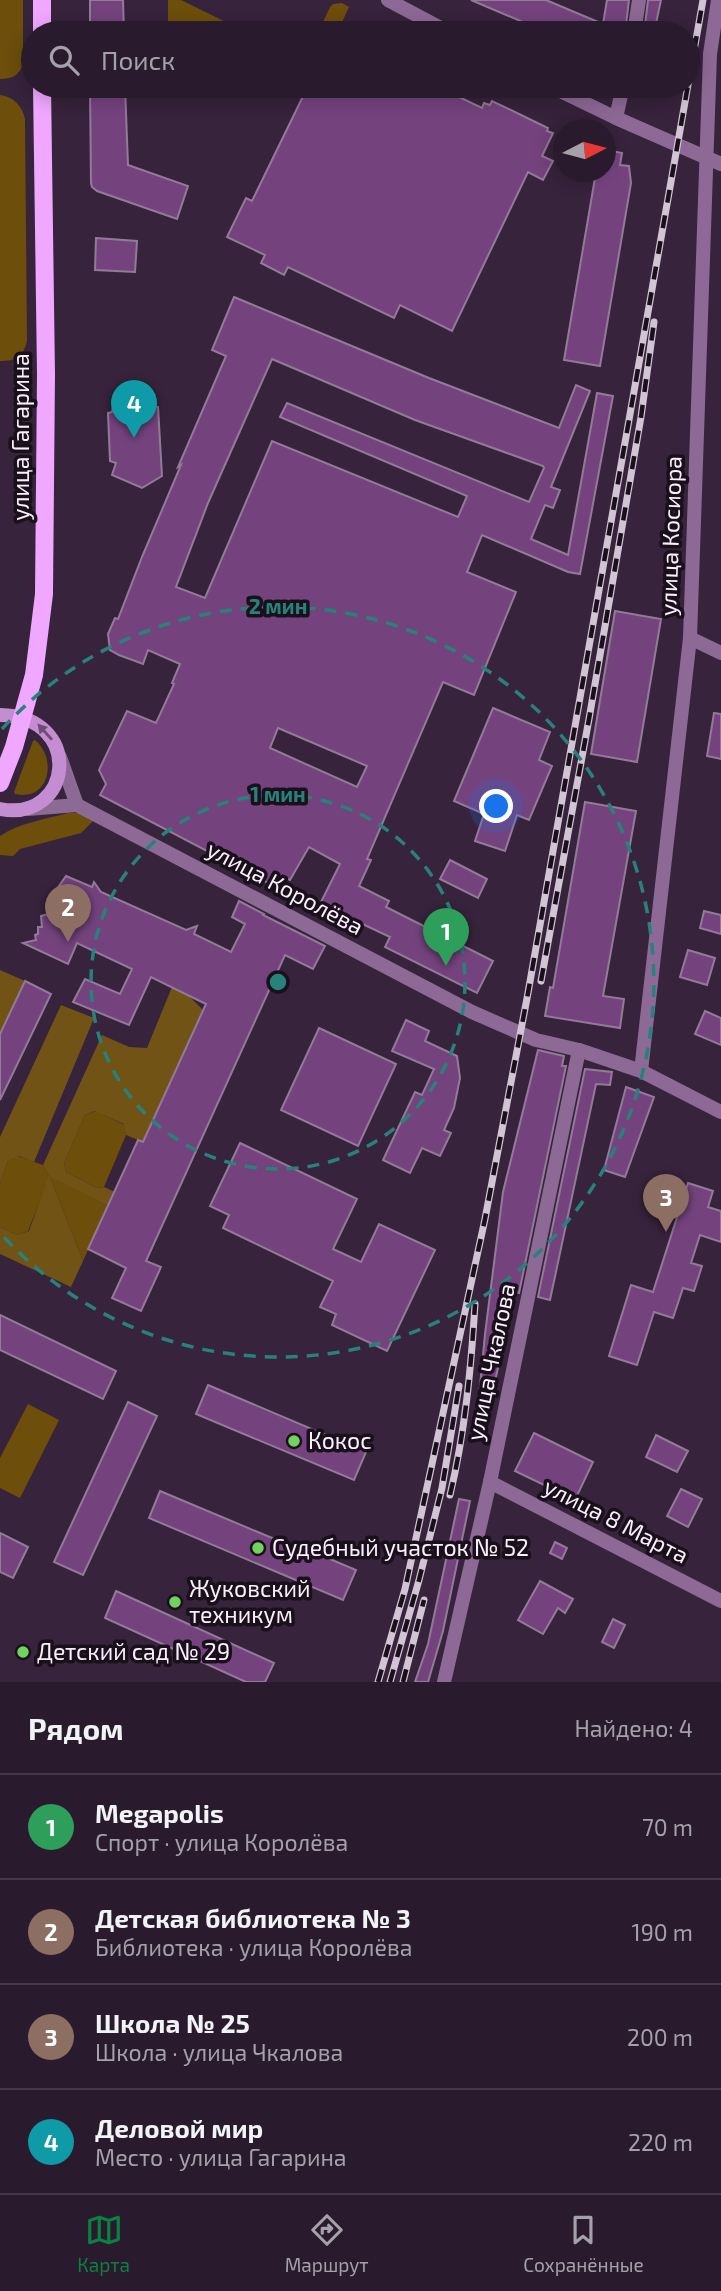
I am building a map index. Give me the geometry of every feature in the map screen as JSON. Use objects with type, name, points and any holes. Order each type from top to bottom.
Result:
[{"type":"main road","points":[[42,0],[42,21]]},
{"type":"main road","name":"улица Гагарина","points":[[0,783],[23,717],[38,650],[45,583],[46,374],[42,98]]},
{"type":"main road","points":[[0,715],[23,717],[36,722],[51,737],[59,756],[55,785],[43,801],[28,809],[0,809]]},
{"type":"street","points":[[388,0],[427,21]]},
{"type":"street","points":[[636,21],[639,0]]},
{"type":"street","name":"улица Косиора","points":[[641,1071],[690,638],[710,54],[718,0]]},
{"type":"street","points":[[575,98],[721,164]]},
{"type":"street","points":[[616,118],[620,98]]},
{"type":"street","points":[[690,638],[721,653]]},
{"type":"street","points":[[28,809],[77,805],[59,756]]},
{"type":"street","name":"улица Королёва","points":[[77,805],[472,1012],[536,1040],[579,1050],[641,1071],[721,1112]]},
{"type":"street","name":"улица Чкалова","points":[[444,1682],[490,1482],[579,1050]]},
{"type":"street","name":"улица 8 Марта","points":[[490,1482],[721,1601]]},
{"type":"shaded area","points":[[0,0],[23,0],[21,68],[14,76],[0,79]]},
{"type":"shaded area","points":[[168,0],[181,0],[224,21],[168,21]]},
{"type":"shaded area","points":[[342,3],[349,7],[343,21],[324,21],[333,4]]},
{"type":"shaded area","points":[[0,95],[17,103],[25,119],[27,341],[18,357],[0,361]]},
{"type":"shaded area","points":[[35,740],[46,758],[46,777],[36,792],[27,795],[15,794],[14,792]]},
{"type":"shaded area","points":[[68,813],[78,813],[94,820],[81,833],[20,849],[13,856],[0,855],[0,836],[24,825]]},
{"type":"shaded area","points":[[0,970],[25,981],[0,1034]]},
{"type":"shaded area","points":[[172,987],[188,995],[203,1010],[143,1142],[126,1135],[124,1124],[95,1111],[85,1115],[64,1163],[66,1172],[97,1188],[104,1187],[115,1192],[108,1206],[50,1177],[83,1261],[71,1287],[0,1254],[0,1227],[17,1235],[29,1231],[49,1176],[43,1165],[102,1035],[129,1047],[147,1048]]},
{"type":"shaded area","points":[[61,1005],[94,1018],[34,1162],[19,1156],[8,1161],[0,1183],[0,1137]]},
{"type":"shaded area","points":[[96,1111],[125,1125],[126,1135],[104,1187],[97,1188],[66,1172],[64,1163],[85,1115]]},
{"type":"shaded area","points":[[18,1156],[43,1165],[49,1176],[108,1206],[83,1261],[50,1177],[28,1231],[17,1235],[0,1227],[0,1183],[8,1161]]},
{"type":"shaded area","points":[[28,1404],[59,1420],[20,1498],[0,1488],[0,1458]]},
{"type":"building","points":[[90,0],[123,0],[124,21],[90,21]]},
{"type":"building","points":[[471,0],[546,0],[596,21],[520,21]]},
{"type":"building","points":[[607,0],[629,0],[626,21],[604,21]]},
{"type":"building","points":[[648,0],[661,0],[657,21],[645,21]]},
{"type":"building","points":[[90,98],[125,98],[128,165],[188,186],[177,219],[97,191],[91,183]]},
{"type":"building","points":[[302,98],[461,98],[482,108],[484,103],[490,105],[492,101],[548,128],[547,131],[553,133],[542,156],[553,161],[543,180],[528,172],[452,331],[400,305],[394,318],[288,267],[284,275],[261,263],[265,255],[227,237],[246,198],[252,201]]},
{"type":"building","points":[[616,152],[622,153],[620,165],[629,166],[631,183],[600,366],[564,360],[594,182],[616,182]]},
{"type":"building","points":[[96,238],[137,241],[135,272],[95,270]]},
{"type":"building","points":[[234,297],[429,378],[559,428],[576,385],[590,391],[551,487],[560,490],[553,508],[545,505],[531,539],[568,555],[597,393],[613,396],[580,574],[568,572],[482,535],[467,572],[516,592],[474,695],[443,682],[367,859],[371,860],[359,886],[389,901],[386,907],[493,961],[477,993],[385,947],[390,937],[320,904],[340,864],[309,847],[290,880],[275,873],[268,883],[100,795],[106,784],[99,770],[127,711],[156,723],[180,664],[148,650],[143,664],[119,655],[110,650],[108,634],[115,618],[118,619],[181,465],[178,467],[226,356],[212,350]],"holes":[[[272,359],[415,420],[543,466],[529,502],[287,403],[280,417],[467,496],[458,517],[272,441],[205,598],[176,587],[208,503]],[[278,728],[367,766],[357,787],[270,748]]]},
{"type":"building","points":[[142,402],[158,407],[162,476],[142,488],[112,475],[116,463],[110,461],[108,413],[119,403],[133,407]]},
{"type":"building","points":[[615,611],[661,619],[637,762],[591,754]]},
{"type":"building","points":[[493,708],[550,732],[539,760],[552,766],[529,820],[517,815],[505,851],[475,841],[484,814],[454,801]]},
{"type":"building","points":[[714,713],[721,714],[721,759],[707,756]]},
{"type":"building","points":[[585,802],[636,811],[603,996],[624,999],[620,1028],[545,1016],[550,987],[553,988]]},
{"type":"building","points":[[450,860],[487,879],[478,898],[440,879]]},
{"type":"building","points":[[66,876],[92,887],[94,882],[101,892],[186,930],[197,926],[194,934],[231,952],[245,924],[232,917],[239,901],[325,946],[313,969],[285,955],[146,1261],[161,1267],[141,1311],[112,1298],[126,1268],[88,1249],[138,1140],[143,1142],[206,1004],[151,977],[129,1025],[73,1002],[85,979],[120,994],[132,969],[77,943],[68,964],[23,943],[36,940],[38,927],[42,927],[41,916],[48,914],[47,909],[52,908],[52,896]]},
{"type":"building","points":[[704,911],[721,915],[721,934],[700,928]]},
{"type":"building","points":[[688,950],[715,958],[707,985],[680,977]]},
{"type":"building","points":[[25,981],[51,994],[0,1100],[0,1034]]},
{"type":"building","points":[[705,1011],[721,1018],[721,1045],[695,1034]]},
{"type":"building","points":[[406,1020],[429,1031],[425,1041],[457,1056],[460,1078],[454,1108],[444,1130],[451,1133],[440,1156],[422,1148],[410,1173],[383,1160],[415,1092],[422,1095],[434,1069],[392,1051]]},
{"type":"building","points":[[319,1028],[396,1064],[358,1146],[281,1110]]},
{"type":"building","points":[[538,1050],[564,1056],[562,1066],[566,1066],[519,1293],[514,1292],[485,1429],[476,1428],[503,1192]]},
{"type":"building","points":[[585,1069],[612,1072],[610,1085],[596,1084],[550,1300],[538,1297]]},
{"type":"building","points":[[626,1087],[654,1097],[625,1177],[604,1170]]},
{"type":"building","points":[[240,1143],[357,1199],[333,1249],[361,1262],[379,1224],[435,1250],[387,1351],[332,1325],[336,1314],[320,1307],[333,1281],[223,1228],[229,1215],[210,1206]]},
{"type":"building","points":[[688,1183],[713,1191],[708,1207],[721,1211],[721,1242],[700,1235],[691,1263],[702,1266],[694,1291],[683,1288],[673,1318],[654,1312],[637,1365],[609,1356],[631,1285],[653,1292]]},
{"type":"building","points":[[0,1315],[116,1371],[103,1399],[0,1350]]},
{"type":"building","points":[[208,1385],[366,1452],[354,1480],[196,1414]]},
{"type":"building","points":[[128,1402],[157,1416],[83,1575],[54,1562]]},
{"type":"building","points":[[534,1433],[593,1462],[575,1500],[515,1471]]},
{"type":"building","points":[[656,1435],[688,1451],[677,1472],[646,1457]]},
{"type":"building","points":[[681,1489],[702,1499],[688,1527],[667,1516]]},
{"type":"building","points":[[160,1491],[315,1556],[316,1553],[356,1570],[343,1600],[149,1518]]},
{"type":"building","points":[[459,1499],[470,1501],[443,1631],[428,1682],[415,1682],[428,1644]]},
{"type":"building","points":[[0,1533],[28,1547],[13,1578],[0,1572]]},
{"type":"building","points":[[555,1542],[567,1548],[562,1559],[550,1553]]},
{"type":"building","points":[[540,1581],[573,1599],[565,1613],[558,1608],[543,1634],[518,1620]]},
{"type":"building","name":"Жуковский техникум","points":[[116,1591],[274,1663],[265,1682],[246,1682],[105,1618]]},
{"type":"building","points":[[613,1619],[625,1625],[614,1648],[602,1642]]},
{"type":"railway","points":[[699,21],[703,0]]},
{"type":"railway","points":[[378,1682],[405,1589],[485,1219],[528,993],[686,98]]},
{"type":"railway","points":[[541,981],[641,417],[654,322]]},
{"type":"railway","points":[[450,1495],[467,1400],[475,1304]]},
{"type":"railway","points":[[390,1682],[442,1488],[459,1386]]},
{"type":"railway","points":[[403,1682],[424,1600]]},
{"type":"place","name":"Деловой мир","points":[[134,438]]},
{"type":"place","name":"Детская библиотека № 3","points":[[68,942]]},
{"type":"place","name":"Megapolis","points":[[446,966]]},
{"type":"place","name":"Школа № 25","points":[[666,1232]]},
{"type":"place","name":"Кокос","points":[[294,1441]]},
{"type":"place","name":"Судебный участок № 52","points":[[258,1548]]},
{"type":"place","name":"Жуковский техникум","points":[[175,1602]]},
{"type":"place","name":"Детский сад № 29","points":[[23,1652]]}]
